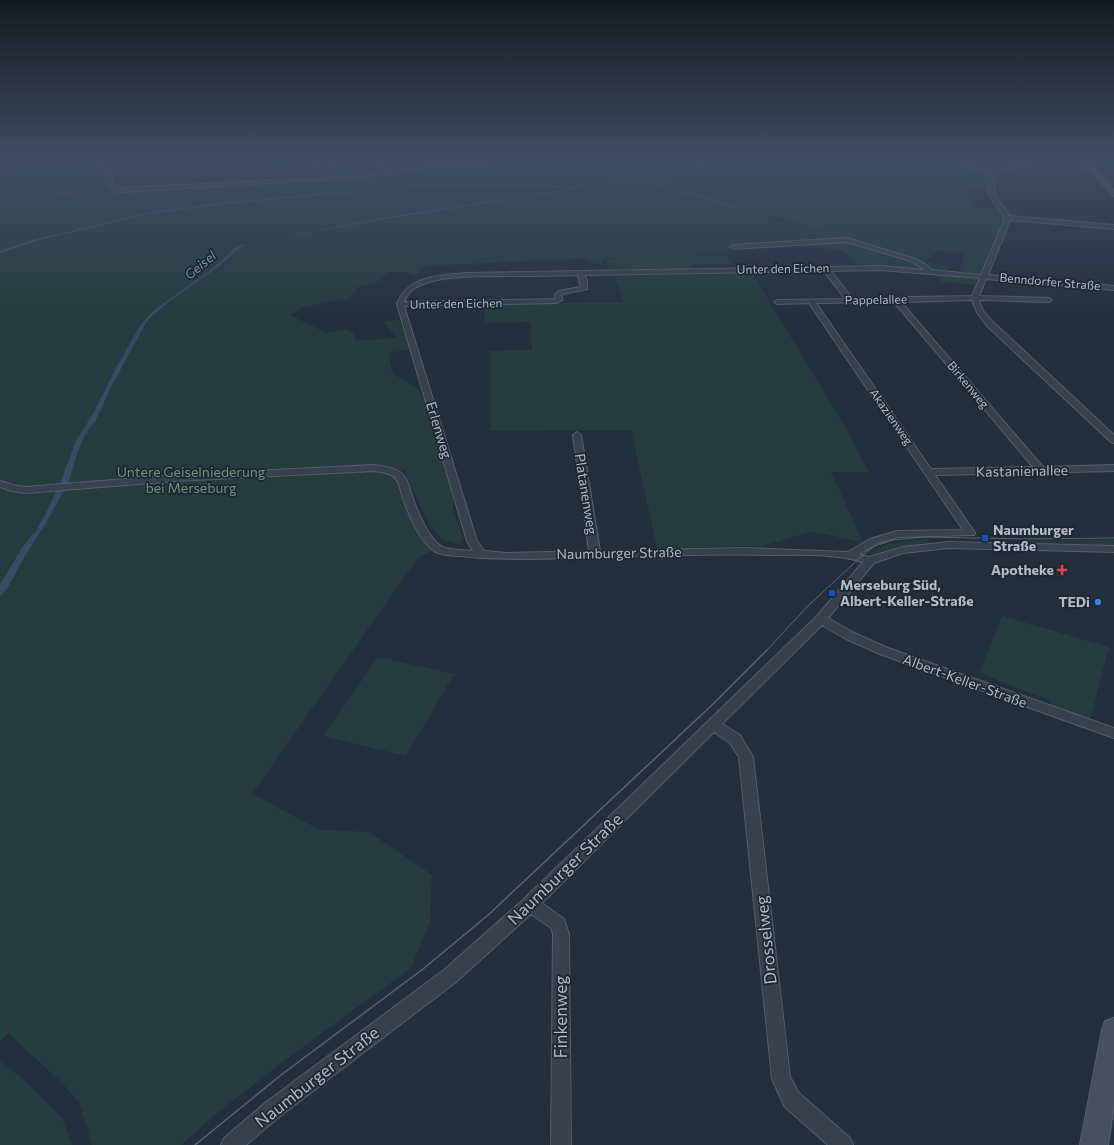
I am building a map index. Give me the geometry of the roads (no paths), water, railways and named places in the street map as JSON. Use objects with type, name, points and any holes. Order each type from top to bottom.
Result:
[{"type":"street","points":[[1003,211],[1008,218],[1114,227]]},
{"type":"street","points":[[1008,218],[975,298],[976,304],[980,312],[989,323],[1114,440]]},
{"type":"street","points":[[733,247],[846,240],[913,260],[930,271]]},
{"type":"street","name":"Unter den Eichen","points":[[580,273],[584,281],[585,288],[561,292],[558,294],[559,300],[557,301],[400,304],[401,297],[406,291],[414,286],[427,281],[447,277],[580,273],[881,268],[985,276]]},
{"type":"street","points":[[826,269],[850,300]]},
{"type":"street","name":"Benndorfer Straße","points":[[985,276],[1114,288]]},
{"type":"street","points":[[975,298],[1049,300]]},
{"type":"street","name":"Pappelallee","points":[[777,302],[975,298]]},
{"type":"street","name":"Birkenweg","points":[[896,300],[1041,470]]},
{"type":"street","name":"Akazienweg","points":[[811,301],[970,533],[897,534],[874,541],[850,555]]},
{"type":"street","name":"Erlenweg","points":[[400,304],[472,541],[480,554]]},
{"type":"street","name":"Platanenweg","points":[[577,435],[595,554]]},
{"type":"street","name":"Naumburger Straße","points":[[0,484],[11,488],[26,490],[275,472],[373,468],[387,470],[397,474],[402,479],[409,502],[422,530],[430,541],[440,550],[458,553],[507,556],[745,551],[829,553],[850,555],[870,561]]},
{"type":"street","name":"Kastanienallee","points":[[929,472],[1114,468]]},
{"type":"street","name":"Naumburger Straße","points":[[231,1145],[272,1110],[450,976],[530,904],[821,618],[870,561],[884,555],[903,550],[949,545],[1114,549]]},
{"type":"street","name":"Albert-Keller-Straße","points":[[821,618],[850,636],[884,652],[1114,733]]},
{"type":"street","name":"Drosselweg","points":[[713,724],[735,740],[746,757],[781,1079],[792,1100],[843,1145]]},
{"type":"street","name":"Finkenweg","points":[[530,904],[558,924],[561,934],[561,1145]]},
{"type":"street","points":[[1094,1145],[1114,1030]]},
{"type":"water","points":[[423,211],[434,211],[252,243],[387,217]]},
{"type":"water","points":[[248,244],[239,248],[218,267],[168,302],[147,321],[111,387],[96,420],[88,430],[80,445],[68,483],[8,587],[0,597],[0,585],[23,546],[35,532],[45,515],[61,481],[76,441],[94,412],[117,366],[140,326],[153,311],[208,272],[238,246]]},
{"type":"waterway","points":[[36,240],[161,211]]},
{"type":"waterway","points":[[0,252],[36,240]]},
{"type":"tram line","points":[[766,651],[809,605],[865,553],[875,546],[893,540],[924,537],[1028,539],[1114,538]]},
{"type":"tram line","points":[[195,1145],[281,1075],[423,969],[487,916],[713,704],[766,651]]},
{"type":"place","name":"Naumburger Straße","points":[[985,538]]},
{"type":"place","name":"Apotheke","points":[[1062,570]]},
{"type":"place","name":"Merseburg Süd, Albert-Keller-Straße","points":[[832,593]]},
{"type":"place","name":"TEDi","points":[[1098,602]]},
{"type":"water label","name":"Geisel","points":[[200,265]]},
{"type":"park label","name":"Untere Geiselniederung bei Merseburg","points":[[191,480]]}]
